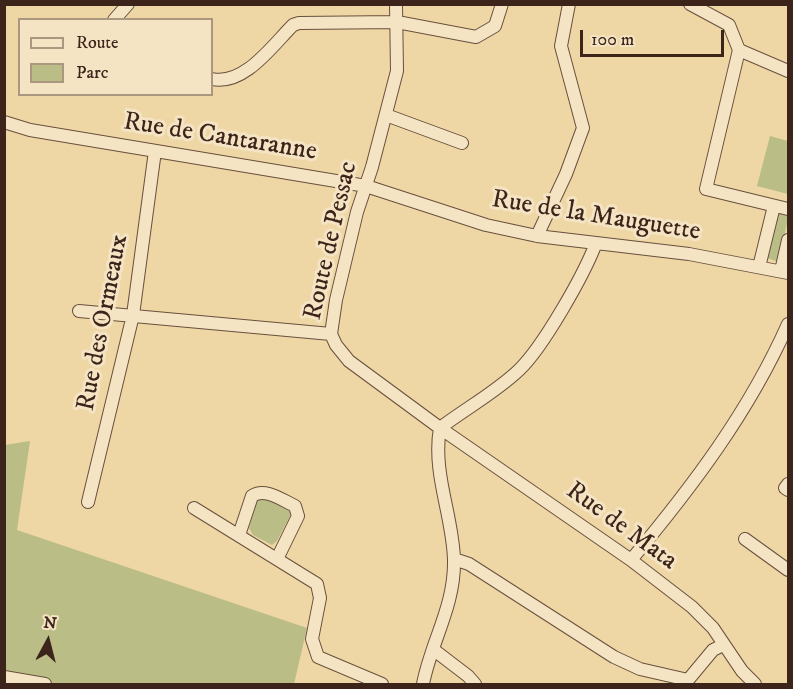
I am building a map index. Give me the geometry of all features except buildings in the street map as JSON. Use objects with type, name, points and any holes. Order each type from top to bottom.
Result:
[{"type":"street","points":[[116,18],[128,4]]},
{"type":"street","name":"Route de Pessac","points":[[396,4],[397,71],[348,247],[331,334],[349,361],[440,428]]},
{"type":"street","points":[[213,79],[222,81],[239,76],[293,25],[299,23],[397,22],[476,37],[495,26],[502,4]]},
{"type":"street","points":[[537,236],[566,174],[583,128],[561,46],[569,4]]},
{"type":"street","points":[[690,4],[729,24],[739,50],[706,189],[789,209]]},
{"type":"street","points":[[739,50],[789,71]]},
{"type":"street","points":[[386,115],[462,143]]},
{"type":"street","name":"Rue de Cantaranne","points":[[4,116],[66,135]]},
{"type":"street","name":"Rue de Cantaranne","points":[[4,122],[155,151],[366,186]]},
{"type":"street","name":"Rue des Ormeaux","points":[[88,502],[133,315],[155,151]]},
{"type":"street","name":"Rue de la Mauguette","points":[[366,186],[486,225],[537,236],[689,254],[785,272]]},
{"type":"street","points":[[759,267],[774,206]]},
{"type":"street","points":[[785,272],[789,240]]},
{"type":"street","points":[[423,684],[447,611],[454,559],[436,449],[440,428],[518,371],[531,356],[587,263],[596,243]]},
{"type":"street","points":[[79,310],[331,334]]},
{"type":"street","points":[[631,560],[682,499],[735,424],[770,366],[789,324]]},
{"type":"street","name":"Rue de Mata","points":[[440,428],[631,560],[692,607],[713,628],[723,645],[755,684]]},
{"type":"street","points":[[789,484],[785,488],[789,490]]},
{"type":"street","points":[[239,535],[252,496],[256,493],[263,492],[295,506],[298,516],[277,559]]},
{"type":"street","points":[[194,508],[317,584],[320,590],[312,639],[318,657],[382,684]]},
{"type":"street","points":[[745,539],[789,570]]},
{"type":"street","points":[[454,559],[469,564],[608,654],[640,669],[688,680],[713,650],[723,645]]},
{"type":"street","points":[[434,650],[475,684]]},
{"type":"street","points":[[4,677],[45,684]]},
{"type":"green space","points":[[770,136],[788,141],[788,194],[757,186]]},
{"type":"green space","points":[[778,212],[788,214],[788,219],[779,259],[776,261],[767,258]]},
{"type":"green space","points":[[30,441],[17,530],[307,628],[294,684],[5,684],[5,445]]},
{"type":"green space","points":[[265,498],[288,508],[291,514],[277,541],[272,545],[253,535],[249,528],[257,500]]}]
